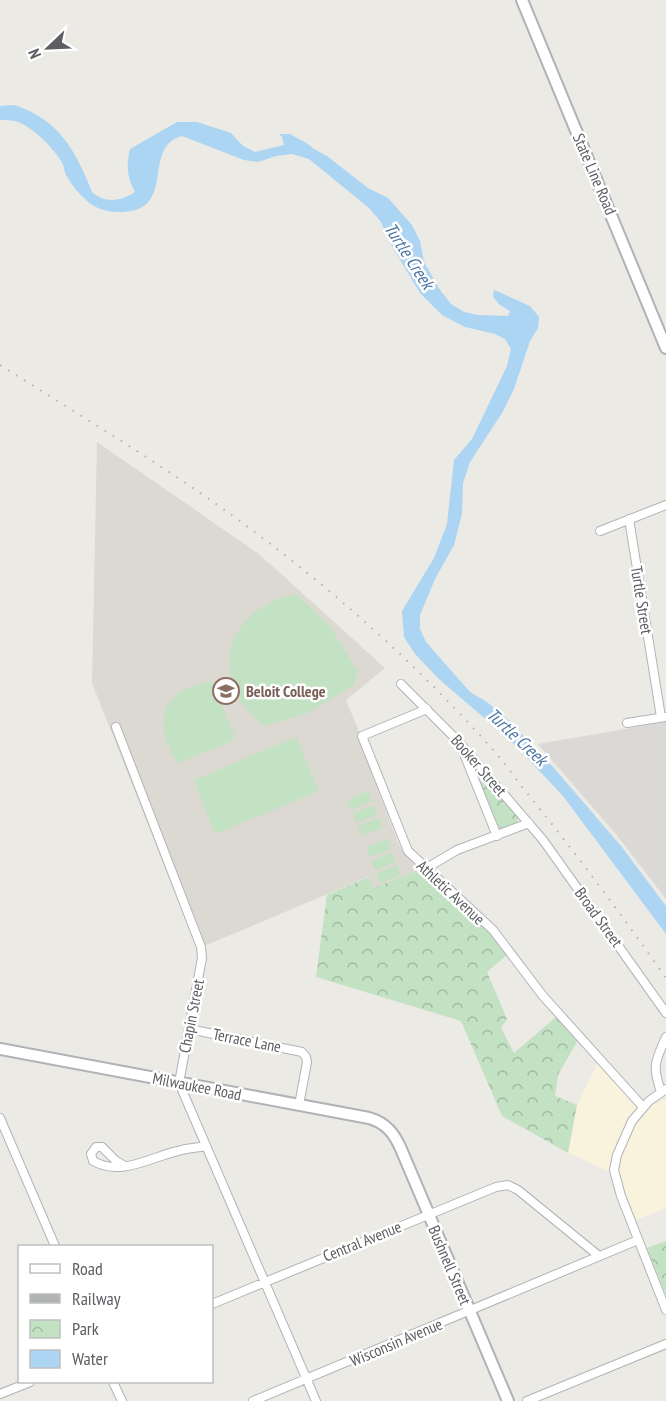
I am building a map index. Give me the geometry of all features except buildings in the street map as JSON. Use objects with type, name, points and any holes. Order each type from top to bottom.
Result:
[{"type":"street","name":"State Line Road","points":[[522,0],[665,343]]},
{"type":"street","points":[[600,531],[666,505]]},
{"type":"street","name":"Turtle Street","points":[[628,519],[664,717]]},
{"type":"street","points":[[401,684],[427,710]]},
{"type":"street","name":"Booker Street","points":[[427,710],[459,742],[529,823]]},
{"type":"street","name":"Athletic Avenue","points":[[427,710],[362,736],[403,842],[408,851],[425,869],[493,930],[543,996],[643,1107]]},
{"type":"street","points":[[627,723],[664,717]]},
{"type":"street","name":"Chapin Street","points":[[116,727],[201,947],[202,958],[179,1083]]},
{"type":"street","points":[[459,742],[497,836]]},
{"type":"street","points":[[425,869],[457,850],[529,823]]},
{"type":"street","name":"Broad Street","points":[[529,823],[666,1013]]},
{"type":"street","name":"Terrace Lane","points":[[189,1029],[295,1049],[304,1054],[307,1062],[299,1105]]},
{"type":"street","points":[[666,1037],[654,1070],[663,1090],[643,1107],[632,1121],[616,1155],[614,1170],[618,1190],[666,1310]]},
{"type":"street","name":"Milwaukee Road","points":[[0,1049],[369,1118],[379,1121],[390,1131]]},
{"type":"street","points":[[179,1083],[316,1401]]},
{"type":"street","points":[[0,1118],[55,1245]]},
{"type":"street","name":"Bushnell Street","points":[[390,1131],[401,1149],[508,1401]]},
{"type":"street","points":[[125,1166],[131,1167],[178,1151],[206,1146]]},
{"type":"street","name":"Central Avenue","points":[[213,1304],[429,1214],[496,1187],[507,1185],[518,1190],[599,1256]]},
{"type":"street","name":"Wisconsin Avenue","points":[[253,1401],[638,1240]]},
{"type":"street","points":[[526,1401],[666,1344]]},
{"type":"street","points":[[0,1394],[28,1383]]},
{"type":"street","points":[[113,1383],[122,1401]]},
{"type":"shaded area","name":"Beloit College","points":[[97,442],[259,554],[385,668],[346,700],[399,845],[420,869],[373,888],[368,877],[197,949],[92,683]]},
{"type":"shaded area","points":[[666,722],[666,899],[616,834],[538,744]]},
{"type":"shaded area","points":[[598,1062],[643,1113],[666,1098],[666,1208],[636,1220],[618,1172],[610,1172],[568,1153],[577,1105]]},
{"type":"green space","points":[[296,594],[329,625],[358,671],[354,685],[308,713],[264,726],[245,708],[237,695],[231,676],[230,659],[233,643],[240,629],[250,617],[278,599]]},
{"type":"green space","points":[[212,681],[234,735],[231,742],[178,763],[165,736],[164,716],[167,707],[184,690]]},
{"type":"green space","points":[[296,737],[319,791],[215,834],[194,780]]},
{"type":"green space","points":[[478,770],[518,817],[517,824],[498,829],[476,773]]},
{"type":"green space","points":[[369,791],[372,801],[351,810],[347,800]]},
{"type":"green space","points":[[374,805],[377,815],[356,823],[353,813]]},
{"type":"green space","points":[[379,818],[382,828],[361,836],[358,826]]},
{"type":"green space","points":[[387,839],[391,849],[370,857],[366,847]]},
{"type":"green space","points":[[392,852],[396,862],[375,870],[371,861]]},
{"type":"green space","points":[[397,865],[401,875],[380,883],[376,874]]},
{"type":"green space","points":[[420,869],[488,930],[507,955],[487,972],[507,1019],[501,1028],[514,1053],[556,1017],[578,1040],[558,1075],[555,1096],[577,1105],[568,1153],[502,1116],[461,1021],[316,977],[327,895],[369,877],[373,888]]},
{"type":"green space","points":[[666,1241],[666,1295],[647,1248]]},
{"type":"water","name":"Turtle Creek","points":[[15,105],[44,119],[55,128],[72,150],[92,192],[108,200],[119,199],[135,192],[128,171],[130,149],[177,122],[197,122],[231,133],[243,146],[255,152],[284,145],[279,134],[290,134],[327,156],[368,188],[388,198],[412,225],[420,241],[424,262],[451,304],[464,312],[478,315],[508,316],[510,311],[493,297],[494,290],[530,306],[539,317],[538,328],[530,341],[514,389],[502,413],[470,462],[463,483],[462,514],[454,545],[435,579],[420,615],[420,629],[426,642],[470,692],[487,702],[509,721],[554,768],[621,846],[666,906],[666,934],[563,796],[510,740],[440,680],[415,654],[404,637],[402,611],[434,558],[447,524],[454,460],[472,439],[507,366],[511,349],[505,339],[495,334],[465,327],[442,315],[420,293],[390,243],[381,222],[369,208],[309,159],[292,154],[258,162],[244,160],[182,136],[170,142],[163,153],[149,202],[138,209],[120,212],[106,211],[93,206],[80,195],[66,175],[58,156],[37,134],[18,122],[0,120],[0,106]]},
{"type":"railway","points":[[0,365],[158,464],[209,499],[285,555],[359,616],[429,682],[501,760],[596,881],[666,978]]},
{"type":"place","name":"Beloit College","points":[[226,691]]}]
